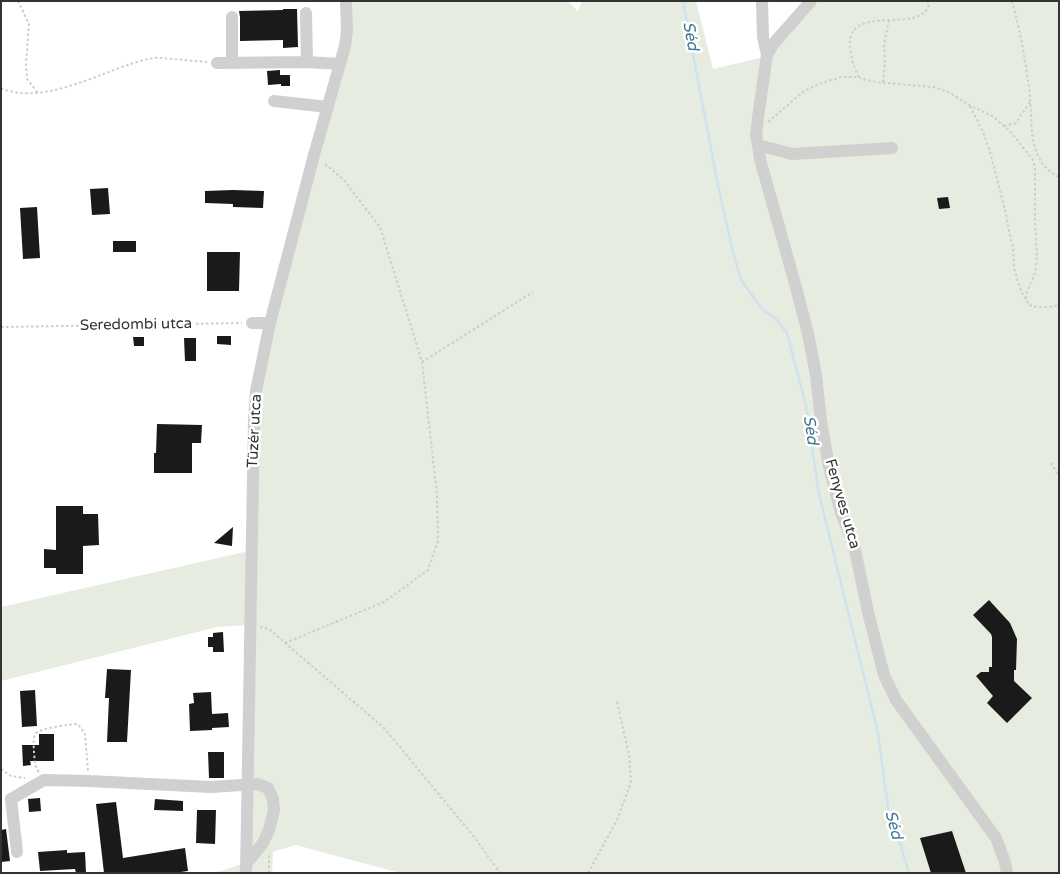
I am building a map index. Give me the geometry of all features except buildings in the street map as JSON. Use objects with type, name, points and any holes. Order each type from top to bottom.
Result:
[{"type":"street","name":"Tüzér utca","points":[[246,869],[256,390],[270,324],[314,155],[345,46],[347,31],[346,1]]},
{"type":"street","points":[[762,1],[763,37],[767,55]]},
{"type":"street","name":"Fenyves utca","points":[[811,1],[774,43],[767,55],[758,110],[757,140],[760,159],[808,334],[816,375],[821,422],[830,467],[841,513],[854,545],[868,612],[884,674],[896,700],[996,838],[1007,873]]},
{"type":"street","points":[[306,13],[307,62]]},
{"type":"street","points":[[232,17],[232,62]]},
{"type":"street","points":[[217,63],[307,62],[340,64]]},
{"type":"street","points":[[274,101],[328,107]]},
{"type":"street","points":[[757,140],[792,154],[892,148]]},
{"type":"street","points":[[252,322],[270,324]]},
{"type":"street","points":[[17,852],[11,799],[44,780],[211,787],[257,784],[268,788],[273,799],[274,810],[269,830],[263,843],[246,869]]},
{"type":"path","points":[[18,1],[29,24],[26,63],[27,79],[38,93]]},
{"type":"path","points":[[860,77],[854,66],[850,48],[854,29],[870,22],[905,19],[923,14],[928,8],[928,1]]},
{"type":"path","points":[[1012,1],[1030,89],[1032,138],[1040,159],[1046,167],[1059,177]]},
{"type":"path","points":[[882,83],[885,64],[884,44],[889,20]]},
{"type":"path","points":[[1,88],[11,92],[38,93],[76,84],[137,62],[156,58],[217,63]]},
{"type":"path","points":[[757,140],[769,121],[804,92],[824,82],[842,77],[860,77],[882,83],[919,85],[942,89],[992,116],[1017,138],[1033,160],[1037,257],[1035,273],[1027,292],[1026,300]]},
{"type":"path","points":[[1004,126],[1016,123],[1030,102]]},
{"type":"path","points":[[969,105],[984,134],[990,152],[1006,214],[1013,246],[1014,268],[1020,288],[1026,300],[1032,306],[1059,305]]},
{"type":"path","points":[[285,643],[384,602],[428,570],[438,541],[437,495],[422,362],[380,227],[343,179],[314,155]]},
{"type":"path","points":[[1033,160],[1040,159]]},
{"type":"path","points":[[422,362],[533,292]]},
{"type":"path","name":"Seredombi utca","points":[[1,327],[252,322]]},
{"type":"path","points":[[1051,463],[1059,476]]},
{"type":"path","points":[[250,625],[269,629],[384,728],[475,838],[500,873]]},
{"type":"path","points":[[588,873],[617,820],[631,782],[629,755],[617,701]]},
{"type":"path","points":[[44,780],[35,767],[34,739],[37,732],[42,729],[78,724],[85,734],[89,781]]},
{"type":"path","points":[[1,769],[11,776],[44,780]]},
{"type":"shaded area","points":[[345,1],[568,1],[578,11],[582,1],[696,1],[713,69],[768,56],[813,1],[1059,1],[1059,873],[400,873],[296,845],[273,852],[272,873],[212,873],[245,863],[248,625],[217,627],[1,681],[1,607],[249,551],[251,419],[344,46]]},
{"type":"waterway","name":"Séd","points":[[683,1],[718,186],[741,280],[762,309],[777,320],[787,333],[806,406],[819,494],[878,733],[890,823],[899,840],[909,873]]}]
